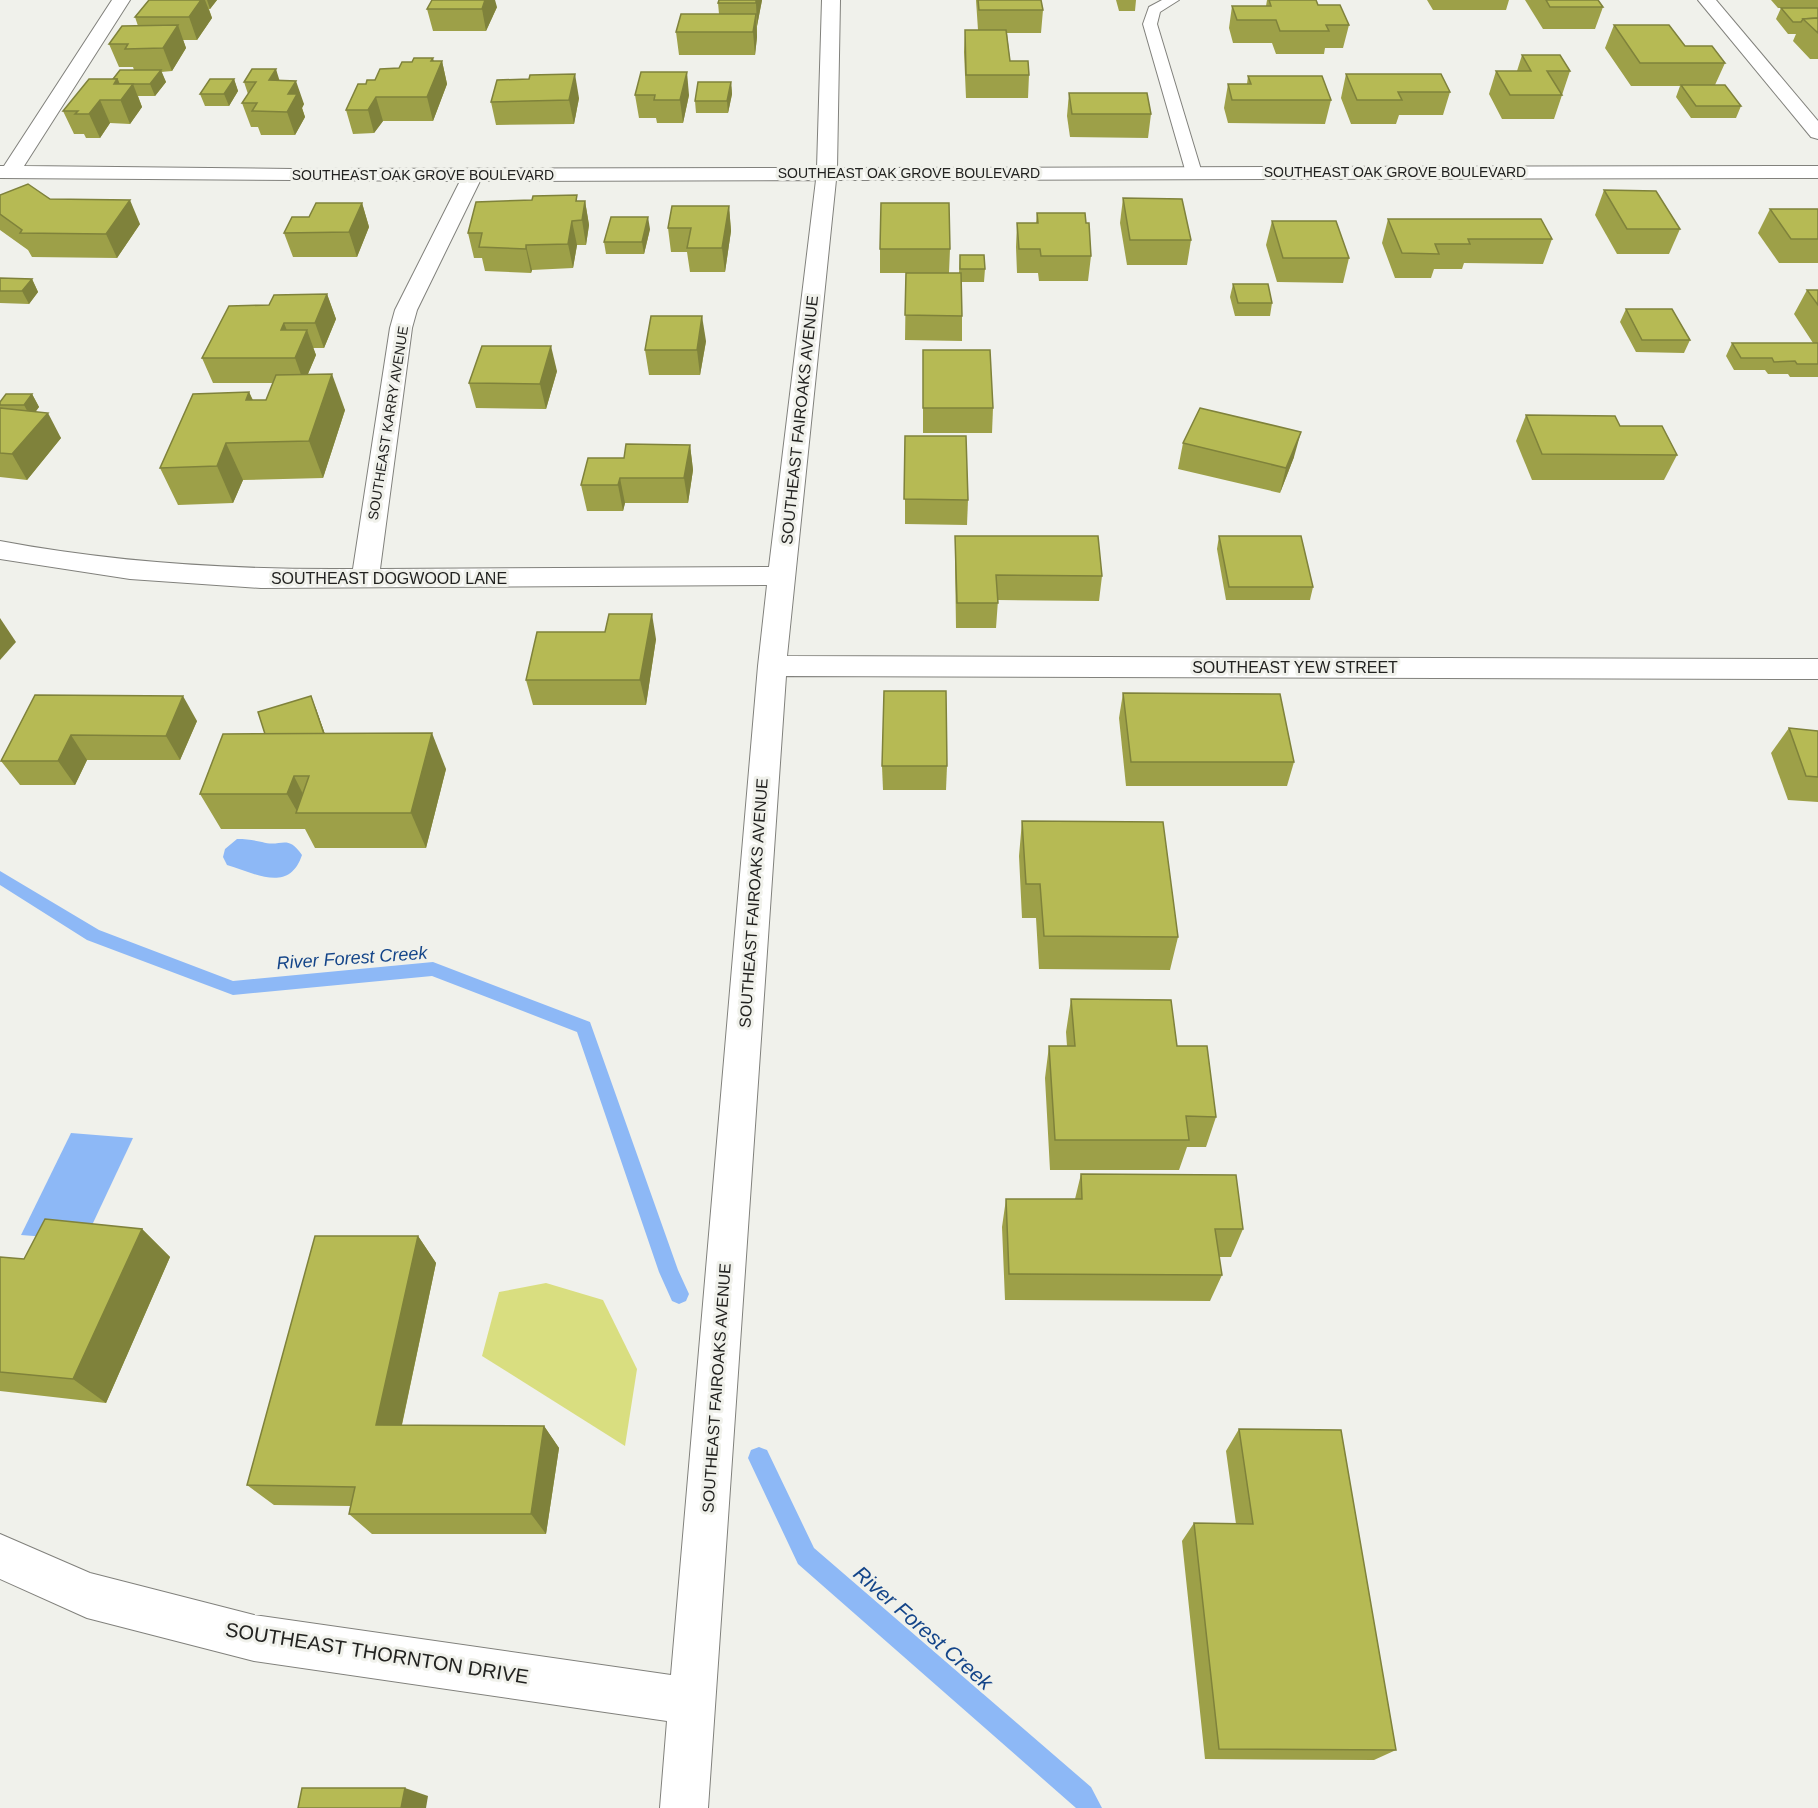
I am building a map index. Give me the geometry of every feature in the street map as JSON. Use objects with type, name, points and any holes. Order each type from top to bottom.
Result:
[{"type":"street","points":[[5,172],[120,0]]},
{"type":"street","name":"SOUTHEAST FAIROAKS AVENUE","points":[[684,1808],[772,666],[826,173],[831,0]]},
{"type":"street","points":[[1707,0],[1818,133]]},
{"type":"street","name":"SOUTHEAST OAK GROVE BOULEVARD","points":[[5,172],[473,175],[1818,172]]},
{"type":"street","name":"SOUTHEAST KARRY AVENUE","points":[[365,579],[401,328],[406,310],[473,175]]},
{"type":"street","name":"SOUTHEAST DOGWOOD LANE","points":[[0,550],[192,577],[365,579],[781,576]]},
{"type":"street","name":"SOUTHEAST YEW STREET","points":[[772,666],[1818,669]]},
{"type":"street","name":"SOUTHEAST THORNTON DRIVE","points":[[0,1556],[87,1595],[254,1638],[692,1701]]},
{"type":"lane","points":[[1172,0],[1154,10],[1150,24],[1194,173]]},
{"type":"green space","points":[[546,1283],[603,1300],[637,1369],[625,1446],[482,1356],[499,1292]]},
{"type":"water","points":[[237,839],[288,843],[297,848],[302,855],[296,867],[289,874],[270,878],[260,876],[227,865],[223,857],[225,849]]},
{"type":"water","points":[[71,1133],[133,1138],[85,1240],[21,1235]]},
{"type":"building","points":[[149,0],[201,0],[189,17],[135,17]]},
{"type":"building","points":[[432,0],[485,0],[482,9],[427,9]]},
{"type":"building","points":[[719,0],[756,0],[756,3],[718,3]]},
{"type":"building","points":[[978,0],[1041,0],[1043,10],[979,10]]},
{"type":"building","points":[[1269,0],[1316,0],[1318,5],[1340,5],[1349,25],[1326,25],[1329,31],[1280,31],[1276,20],[1237,20],[1232,6],[1271,6]]},
{"type":"building","points":[[1546,0],[1598,0],[1603,7],[1550,7]]},
{"type":"building","points":[[1781,8],[1818,8],[1818,18],[1793,22]]},
{"type":"building","points":[[681,14],[756,14],[753,32],[676,32]]},
{"type":"building","points":[[1818,18],[1818,33],[1803,19]]},
{"type":"building","points":[[178,25],[163,48],[125,49],[128,44],[109,44],[122,26]]},
{"type":"building","points":[[1614,25],[1669,25],[1685,46],[1712,46],[1725,63],[1640,63]]},
{"type":"building","points":[[965,30],[1006,30],[1010,61],[1028,61],[1029,75],[966,75]]},
{"type":"building","points":[[1522,55],[1560,55],[1570,71],[1547,71],[1562,95],[1510,95],[1496,71],[1531,71]]},
{"type":"building","points":[[414,58],[433,58],[431,61],[442,61],[427,97],[376,97],[368,110],[346,110],[358,84],[366,84],[367,80],[375,80],[380,69],[399,68],[402,62],[412,62]]},
{"type":"building","points":[[252,69],[276,69],[269,80],[296,81],[288,94],[297,94],[287,112],[252,111],[257,103],[242,103],[256,82],[244,82]]},
{"type":"building","points":[[120,70],[161,70],[150,84],[119,84],[117,79],[113,79]]},
{"type":"building","points":[[641,72],[687,72],[680,100],[654,100],[655,95],[635,95]]},
{"type":"building","points":[[575,74],[569,100],[491,102],[497,80],[529,79],[530,75]]},
{"type":"building","points":[[1346,74],[1441,74],[1450,92],[1398,92],[1402,100],[1357,100]]},
{"type":"building","points":[[1248,76],[1322,76],[1331,100],[1232,100],[1228,84],[1251,84]]},
{"type":"building","points":[[89,79],[117,79],[114,84],[133,84],[121,100],[100,100],[89,114],[63,111]]},
{"type":"building","points":[[210,79],[234,79],[224,94],[200,94]]},
{"type":"building","points":[[698,82],[731,82],[727,101],[695,101]]},
{"type":"building","points":[[1681,85],[1725,85],[1741,106],[1696,106]]},
{"type":"building","points":[[1069,93],[1147,93],[1151,114],[1072,114]]},
{"type":"building","points":[[28,184],[50,199],[130,200],[106,234],[20,233],[22,230],[0,214],[0,195]]},
{"type":"building","points":[[1604,190],[1656,191],[1680,229],[1627,229]]},
{"type":"building","points":[[577,195],[576,201],[585,201],[582,220],[572,221],[568,244],[526,245],[526,249],[479,247],[482,233],[468,233],[476,202],[532,200],[533,196]]},
{"type":"building","points":[[1123,198],[1182,199],[1191,240],[1130,240]]},
{"type":"building","points":[[316,203],[362,203],[349,232],[284,233],[292,217],[309,217]]},
{"type":"building","points":[[881,203],[949,203],[950,249],[880,249]]},
{"type":"building","points":[[672,206],[729,206],[722,248],[687,248],[691,228],[668,228]]},
{"type":"building","points":[[1770,209],[1818,209],[1818,239],[1791,239]]},
{"type":"building","points":[[1037,213],[1085,213],[1086,223],[1089,223],[1091,256],[1041,256],[1040,249],[1019,249],[1017,223],[1038,223]]},
{"type":"building","points":[[611,217],[648,217],[642,242],[604,242]]},
{"type":"building","points":[[1388,219],[1541,219],[1552,239],[1468,239],[1470,244],[1435,244],[1439,254],[1402,253]]},
{"type":"building","points":[[1272,221],[1336,221],[1349,258],[1283,258]]},
{"type":"building","points":[[960,255],[984,255],[985,269],[960,269]]},
{"type":"building","points":[[906,273],[961,273],[962,316],[905,315]]},
{"type":"building","points":[[0,278],[32,279],[22,291],[0,291]]},
{"type":"building","points":[[1233,284],[1268,284],[1272,303],[1238,303]]},
{"type":"building","points":[[1807,290],[1818,290],[1818,305]]},
{"type":"building","points":[[327,294],[315,323],[284,323],[281,330],[307,330],[295,358],[202,358],[229,306],[269,305],[274,295]]},
{"type":"building","points":[[1626,309],[1672,309],[1690,340],[1642,340]]},
{"type":"building","points":[[651,316],[702,316],[697,350],[645,350]]},
{"type":"building","points":[[1732,343],[1818,343],[1818,364],[1797,364],[1795,361],[1774,362],[1772,358],[1741,358]]},
{"type":"building","points":[[482,346],[551,346],[540,384],[469,383]]},
{"type":"building","points":[[923,350],[990,350],[993,408],[923,408]]},
{"type":"building","points":[[332,374],[309,441],[226,443],[217,466],[160,468],[193,394],[249,392],[246,400],[266,400],[276,375]]},
{"type":"building","points":[[6,394],[32,394],[24,405],[0,405]]},
{"type":"building","points":[[0,408],[48,413],[12,454],[0,453]]},
{"type":"building","points":[[1200,408],[1301,432],[1286,468],[1183,443]]},
{"type":"building","points":[[1526,415],[1615,416],[1620,426],[1662,426],[1677,455],[1542,454]]},
{"type":"building","points":[[905,436],[966,436],[968,500],[904,499]]},
{"type":"building","points":[[626,444],[690,445],[684,478],[620,478],[618,485],[581,485],[588,458],[624,458]]},
{"type":"building","points":[[955,536],[1098,536],[1102,576],[996,575],[998,603],[957,603]]},
{"type":"building","points":[[1219,536],[1301,536],[1313,587],[1229,587]]},
{"type":"building","points":[[609,614],[652,614],[640,680],[526,680],[537,632],[605,632]]},
{"type":"building","points":[[884,691],[946,691],[947,766],[882,766]]},
{"type":"building","points":[[1123,693],[1280,694],[1294,762],[1131,762]]},
{"type":"building","points":[[35,695],[183,696],[166,736],[71,735],[58,761],[1,761]]},
{"type":"building","points":[[311,696],[324,734],[265,734],[258,712]]},
{"type":"building","points":[[1789,728],[1818,731],[1818,777],[1806,776]]},
{"type":"building","points":[[432,733],[411,813],[296,813],[309,776],[294,776],[287,794],[200,794],[223,734]]},
{"type":"building","points":[[1022,821],[1163,822],[1178,937],[1044,936],[1040,884],[1026,884]]},
{"type":"building","points":[[1071,999],[1171,1000],[1177,1046],[1207,1046],[1216,1117],[1186,1116],[1189,1140],[1055,1140],[1049,1046],[1075,1046]]},
{"type":"building","points":[[1081,1174],[1236,1175],[1243,1229],[1215,1229],[1222,1275],[1009,1274],[1006,1199],[1082,1199]]},
{"type":"building","points":[[45,1219],[142,1229],[73,1379],[0,1372],[0,1257],[24,1259]]},
{"type":"building","points":[[315,1236],[418,1236],[376,1425],[544,1426],[531,1514],[349,1514],[355,1487],[247,1485]]},
{"type":"building","points":[[1239,1429],[1341,1430],[1396,1750],[1219,1749],[1194,1523],[1253,1524]]},
{"type":"building","points":[[302,1788],[405,1788],[401,1808],[298,1808]]},
{"type":"waterway","name":"River Forest Creek","points":[[0,877],[93,935],[233,988],[433,969],[584,1027],[669,1272],[679,1294]]},
{"type":"waterway","name":"River Forest Creek","points":[[759,1458],[806,1556],[1082,1796],[1090,1808]]}]
